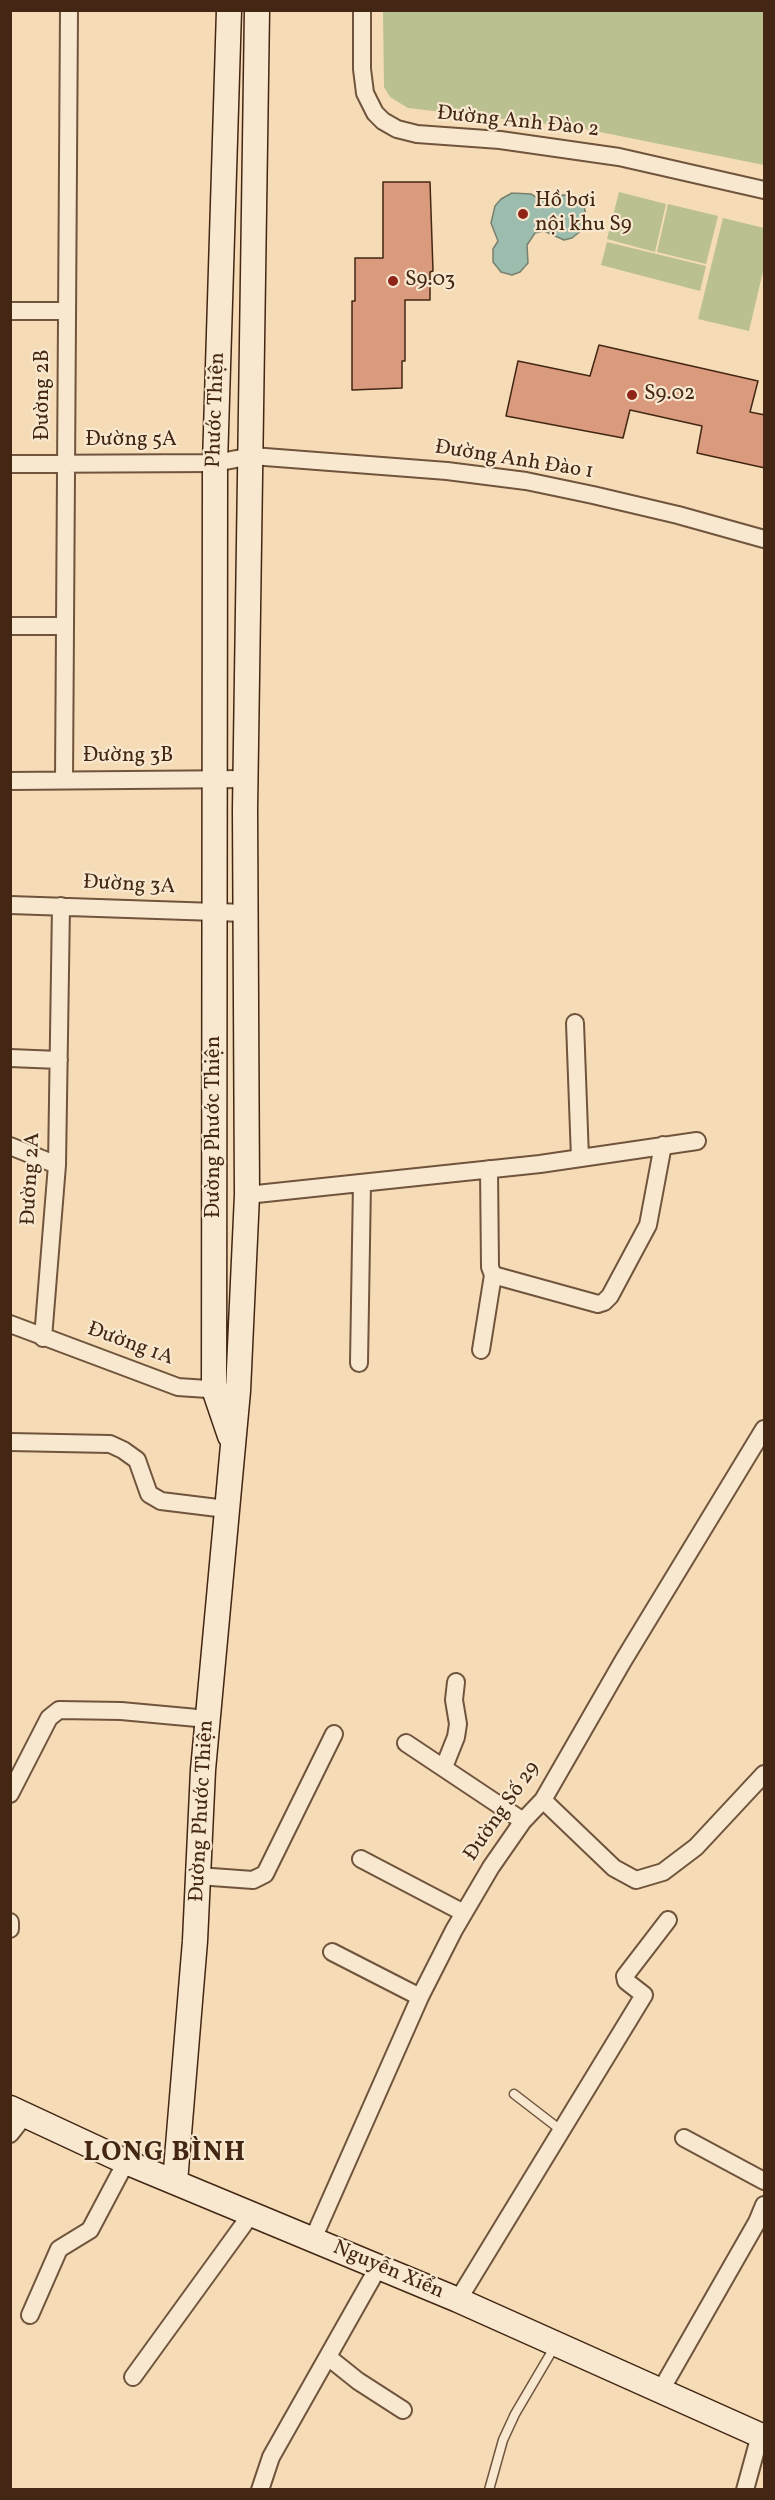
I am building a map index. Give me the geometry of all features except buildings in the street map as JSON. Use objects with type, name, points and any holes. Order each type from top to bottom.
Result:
[{"type":"street","name":"Đường 2B","points":[[64,780],[69,10]]},
{"type":"street","name":"Phước Thiện","points":[[216,810],[214,780],[215,463],[230,10]]},
{"type":"street","name":"Phước Thiện","points":[[245,809],[257,10]]},
{"type":"street","name":"Đường Anh Đào 2","points":[[362,10],[362,69],[365,93],[375,113],[382,121],[397,129],[417,134],[500,140],[619,157],[765,190]]},
{"type":"street","points":[[10,311],[67,311]]},
{"type":"street","name":"Đường Anh Đào 1","points":[[215,463],[252,456],[447,471],[526,482],[678,515],[765,539]]},
{"type":"street","name":"Đường 5A","points":[[10,464],[215,463]]},
{"type":"street","points":[[10,626],[65,626]]},
{"type":"street","name":"Đường 3B","points":[[10,781],[246,779]]},
{"type":"street","name":"Đường Phước Thiện","points":[[175,2182],[195,1941],[208,1719],[238,1391],[247,1195],[245,809]]},
{"type":"street","name":"Đường Phước Thiện","points":[[216,810],[214,1389],[232,1441]]},
{"type":"street","name":"Đường 3A","points":[[10,905],[245,913]]},
{"type":"street","name":"Đường 2A","points":[[44,1338],[57,1165],[61,906]]},
{"type":"street","points":[[575,1023],[580,1158]]},
{"type":"street","points":[[10,1058],[60,1060]]},
{"type":"street","points":[[247,1195],[489,1169],[697,1141]]},
{"type":"street","points":[[493,1275],[592,1304],[604,1302],[648,1225],[663,1145]]},
{"type":"street","points":[[10,1146],[57,1165]]},
{"type":"street","points":[[481,1350],[493,1275],[490,1267],[489,1169]]},
{"type":"street","points":[[359,1363],[362,1183]]},
{"type":"street","name":"Đường 1A","points":[[10,1324],[178,1387],[238,1391]]},
{"type":"street","name":"Đường Số 29","points":[[313,2239],[420,1997],[464,1913],[491,1867],[524,1821],[543,1800],[623,1661],[765,1429]]},
{"type":"street","points":[[10,1442],[110,1444],[123,1449],[137,1460],[149,1494],[161,1502],[226,1509]]},
{"type":"street","points":[[444,1767],[456,1737],[458,1724],[454,1700],[456,1682]]},
{"type":"street","points":[[10,1794],[49,1718],[59,1710],[121,1711],[208,1719]]},
{"type":"street","points":[[198,1876],[253,1880],[265,1874],[334,1734]]},
{"type":"street","points":[[406,1743],[524,1821]]},
{"type":"street","points":[[543,1800],[614,1868],[636,1880],[663,1872],[696,1847],[765,1774]]},
{"type":"street","points":[[361,1859],[464,1913]]},
{"type":"street","points":[[458,2300],[644,1995],[626,1981],[625,1976],[668,1920]]},
{"type":"street","points":[[10,1922],[10,1929]]},
{"type":"street","points":[[332,1952],[420,1997]]},
{"type":"street","points":[[10,2134],[18,2112]]},
{"type":"street","name":"Nguyễn Xiển","points":[[18,2112],[126,2162],[458,2300],[762,2436]]},
{"type":"street","points":[[684,2138],[765,2181]]},
{"type":"street","points":[[30,2315],[59,2249],[62,2245],[84,2236],[90,2230],[126,2162]]},
{"type":"street","points":[[661,2390],[765,2205]]},
{"type":"street","points":[[133,2377],[252,2213]]},
{"type":"street","points":[[260,2490],[271,2457],[378,2266]]},
{"type":"street","points":[[328,2357],[358,2381],[403,2410]]},
{"type":"street","points":[[746,2490],[762,2436]]},
{"type":"lane","points":[[514,2094],[561,2131]]},
{"type":"lane","points":[[489,2490],[503,2440],[515,2414],[555,2345]]},
{"type":"green space","points":[[383,11],[764,11],[764,165],[580,128],[408,108],[390,97],[384,87]]},
{"type":"green space","points":[[619,192],[666,204],[655,252],[607,239]]},
{"type":"green space","points":[[668,204],[718,216],[706,264],[657,252]]},
{"type":"green space","points":[[723,218],[764,228],[764,267],[749,331],[698,319]]},
{"type":"green space","points":[[607,242],[706,266],[700,291],[601,265]]},
{"type":"shaded area","points":[[512,193],[531,194],[542,201],[563,195],[575,196],[584,206],[586,216],[582,230],[572,238],[564,240],[544,231],[535,233],[527,245],[528,263],[520,272],[512,275],[501,272],[493,262],[493,249],[498,241],[491,223],[495,206],[501,199]]},
{"type":"place","name":"Hồ bơi nội khu S9","points":[[523,214]]},
{"type":"place","name":"S9.03","points":[[393,281]]},
{"type":"place","name":"S9.02","points":[[632,395]]},
{"type":"district","name":"LONG BÌNH","points":[[165,2155]]}]
